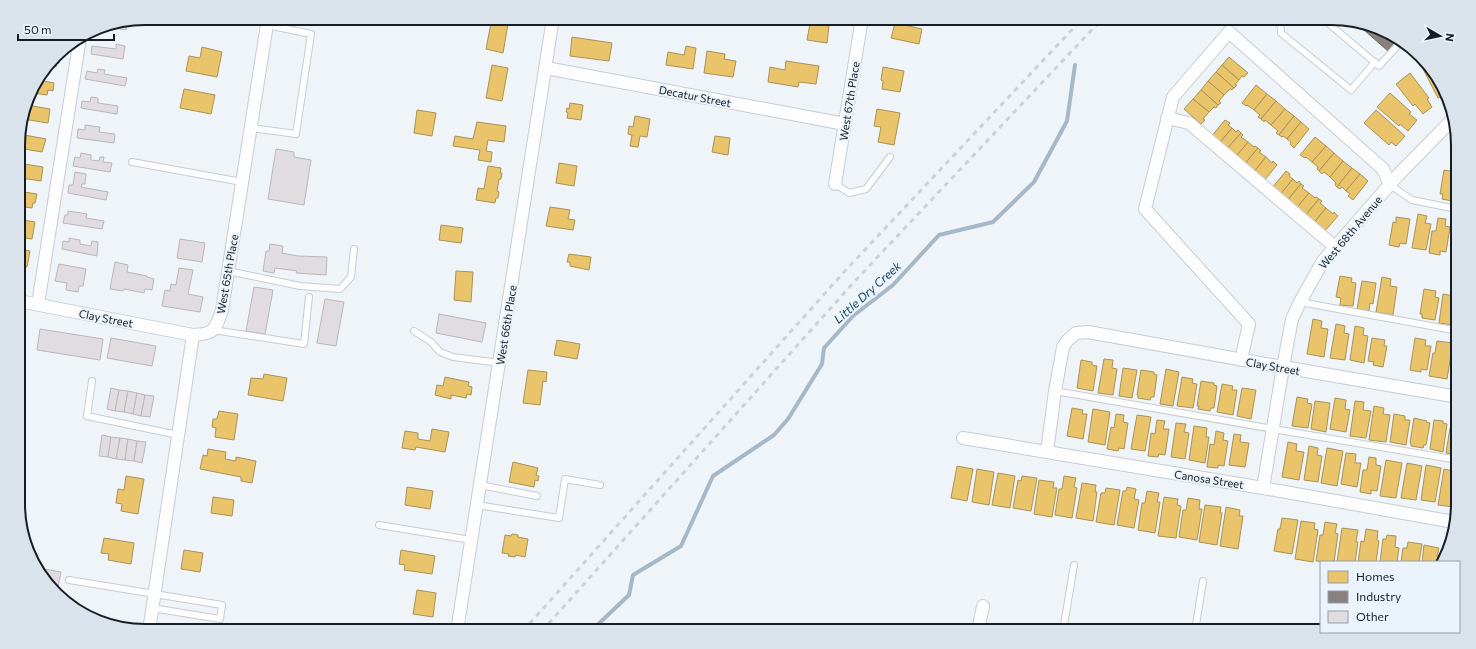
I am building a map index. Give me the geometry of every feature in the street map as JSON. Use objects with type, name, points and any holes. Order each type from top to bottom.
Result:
[{"type":"street","name":"West 65th Place","points":[[213,330],[222,310],[267,25]]},
{"type":"street","name":"West 66th Place","points":[[458,624],[552,25]]},
{"type":"street","name":"West 67th Place","points":[[835,184],[861,25]]},
{"type":"street","points":[[1241,360],[1249,324],[1145,209],[1173,97],[1230,32],[1383,169],[1390,185]]},
{"type":"street","points":[[38,304],[79,44]]},
{"type":"street","name":"Decatur Street","points":[[546,68],[845,124]]},
{"type":"street","points":[[1167,118],[1190,123],[1335,247]]},
{"type":"street","name":"West 68th Avenue","points":[[1263,488],[1292,319],[1300,302],[1323,261],[1399,174],[1449,123]]},
{"type":"street","name":"Clay Street","points":[[25,302],[193,336]]},
{"type":"street","points":[[150,624],[193,336],[208,334],[213,330]]},
{"type":"street","name":"Clay Street","points":[[1056,391],[1063,347],[1076,333],[1088,332],[1283,368],[1451,396]]},
{"type":"street","points":[[1047,452],[1056,391]]},
{"type":"street","name":"Canosa Street","points":[[963,438],[1263,488],[1450,521]]},
{"type":"street","points":[[979,624],[983,606]]},
{"type":"lane","points":[[251,128],[296,134],[311,34],[281,25]]},
{"type":"lane","points":[[1280,25],[1280,33],[1351,90],[1375,62]]},
{"type":"lane","points":[[1330,25],[1379,66],[1398,46]]},
{"type":"lane","points":[[835,184],[849,193],[866,189],[890,157]]},
{"type":"lane","points":[[132,162],[242,182]]},
{"type":"lane","points":[[1390,185],[1412,200],[1451,208]]},
{"type":"lane","points":[[228,271],[300,286],[340,289],[351,277],[354,249]]},
{"type":"lane","points":[[213,330],[304,344],[309,297]]},
{"type":"lane","points":[[1300,302],[1451,330]]},
{"type":"lane","points":[[414,331],[431,342],[440,352],[453,357],[500,363]]},
{"type":"lane","points":[[92,381],[87,416],[178,435]]},
{"type":"lane","points":[[1056,391],[1451,459]]},
{"type":"lane","points":[[477,504],[558,518],[565,479],[600,485]]},
{"type":"lane","points":[[480,485],[536,496]]},
{"type":"lane","points":[[379,525],[472,540]]},
{"type":"lane","points":[[1064,624],[1074,565]]},
{"type":"lane","points":[[69,580],[222,605],[220,619],[152,608]]},
{"type":"lane","points":[[1196,624],[1203,582]]},
{"type":"lane","points":[[169,611],[171,597]]},
{"type":"building: Homes","points":[[491,25],[508,25],[503,53],[486,49]]},
{"type":"building: Homes","points":[[810,25],[829,26],[827,43],[807,40]]},
{"type":"building: Homes","points":[[894,25],[904,25],[922,29],[919,44],[891,38]]},
{"type":"building: Homes","points":[[572,37],[612,43],[609,61],[570,56]]},
{"type":"building: Homes","points":[[686,46],[696,48],[693,69],[666,65],[668,52],[684,55]]},
{"type":"building: Homes","points":[[202,47],[222,52],[217,77],[186,71],[189,56],[200,58]]},
{"type":"building: Homes","points":[[707,51],[725,54],[724,59],[736,61],[733,77],[704,73]]},
{"type":"building: Homes","points":[[1229,57],[1248,73],[1244,77],[1242,76],[1239,80],[1222,65]]},
{"type":"building: Homes","points":[[786,61],[819,66],[816,84],[799,82],[798,87],[768,82],[770,67],[785,70]]},
{"type":"building: Homes","points":[[492,65],[508,68],[502,101],[486,98]]},
{"type":"building: Homes","points":[[1222,65],[1239,80],[1235,84],[1237,85],[1234,88],[1216,72]]},
{"type":"building: Homes","points":[[883,67],[904,71],[900,92],[882,89],[883,81],[881,80]]},
{"type":"building: Homes","points":[[1422,68],[1435,85],[1442,100],[1440,97],[1438,98]]},
{"type":"building: Homes","points":[[1216,72],[1234,88],[1232,90],[1230,89],[1224,95],[1208,81]]},
{"type":"building: Homes","points":[[1410,73],[1429,98],[1427,99],[1432,107],[1423,114],[1415,104],[1413,106],[1396,84]]},
{"type":"building: Homes","points":[[43,81],[54,83],[53,91],[48,90],[47,95],[36,93]]},
{"type":"building: Homes","points":[[1208,81],[1224,95],[1219,101],[1221,103],[1218,105],[1201,90]]},
{"type":"building: Homes","points":[[1256,85],[1267,94],[1254,110],[1242,103]]},
{"type":"building: Homes","points":[[184,89],[215,95],[211,114],[180,108]]},
{"type":"building: Homes","points":[[1201,90],[1218,105],[1216,108],[1214,107],[1209,112],[1193,99]]},
{"type":"building: Homes","points":[[1390,93],[1411,112],[1409,114],[1417,120],[1408,131],[1400,124],[1399,126],[1377,107]]},
{"type":"building: Homes","points":[[1267,94],[1276,101],[1261,119],[1258,117],[1260,115],[1254,110]]},
{"type":"building: Homes","points":[[1193,99],[1209,112],[1201,124],[1184,109]]},
{"type":"building: Homes","points":[[1276,101],[1285,109],[1271,125],[1265,120],[1264,122],[1261,119]]},
{"type":"building: Homes","points":[[570,103],[583,105],[581,120],[567,118],[568,113],[566,112],[567,108],[569,109]]},
{"type":"building: Homes","points":[[32,106],[50,109],[48,123],[28,120]]},
{"type":"building: Homes","points":[[877,109],[900,113],[894,145],[878,142],[881,127],[874,126]]},
{"type":"building: Homes","points":[[1285,109],[1294,116],[1279,135],[1276,133],[1278,131],[1271,125]]},
{"type":"building: Homes","points":[[417,110],[436,113],[432,136],[414,133]]},
{"type":"building: Homes","points":[[1376,110],[1405,136],[1396,146],[1391,142],[1389,145],[1364,123]]},
{"type":"building: Homes","points":[[635,116],[650,119],[647,137],[640,136],[638,147],[630,146],[632,135],[628,134],[629,126],[633,127]]},
{"type":"building: Homes","points":[[1294,116],[1301,122],[1287,139],[1279,135]]},
{"type":"building: Homes","points":[[1225,120],[1230,123],[1228,125],[1232,128],[1218,145],[1210,138]]},
{"type":"building: Homes","points":[[477,122],[506,126],[504,142],[488,140],[486,151],[492,152],[491,162],[478,160],[480,150],[453,146],[455,136],[473,139]]},
{"type":"building: Homes","points":[[1301,122],[1309,129],[1294,148],[1290,144],[1291,142],[1287,139]]},
{"type":"building: Homes","points":[[1232,128],[1236,132],[1238,130],[1241,133],[1225,151],[1218,145]]},
{"type":"building: Homes","points":[[1241,133],[1243,135],[1241,137],[1248,142],[1234,159],[1225,151]]},
{"type":"building: Homes","points":[[25,135],[46,139],[42,152],[25,149]]},
{"type":"building: Homes","points":[[715,136],[730,138],[728,155],[712,152]]},
{"type":"building: Homes","points":[[1315,137],[1326,146],[1312,162],[1306,157],[1305,158],[1300,155]]},
{"type":"building: Homes","points":[[1248,142],[1254,147],[1255,146],[1258,148],[1243,166],[1234,159]]},
{"type":"building: Homes","points":[[1326,146],[1334,153],[1319,171],[1317,169],[1318,167],[1312,162]]},
{"type":"building: Homes","points":[[1258,148],[1261,151],[1259,152],[1266,157],[1252,174],[1243,166]]},
{"type":"building: Homes","points":[[1334,153],[1343,161],[1330,177],[1324,172],[1322,174],[1319,171]]},
{"type":"building: Homes","points":[[1266,157],[1272,163],[1273,161],[1277,165],[1263,182],[1252,174]]},
{"type":"building: Homes","points":[[1343,161],[1352,168],[1337,187],[1335,185],[1336,183],[1330,177]]},
{"type":"building: Homes","points":[[559,163],[577,166],[574,186],[556,183]]},
{"type":"building: Homes","points":[[25,164],[43,167],[41,181],[25,179]]},
{"type":"building: Homes","points":[[488,166],[501,168],[500,173],[502,173],[501,179],[499,179],[497,191],[499,192],[498,198],[496,198],[495,203],[476,200],[478,188],[484,189]]},
{"type":"building: Homes","points":[[1352,168],[1360,174],[1346,191],[1342,187],[1340,189],[1337,187]]},
{"type":"building: Homes","points":[[1444,170],[1451,171],[1451,201],[1442,199],[1443,194],[1440,194]]},
{"type":"building: Homes","points":[[1286,171],[1293,179],[1279,196],[1271,189]]},
{"type":"building: Homes","points":[[1360,174],[1368,181],[1353,200],[1348,196],[1350,194],[1346,191]]},
{"type":"building: Homes","points":[[1293,179],[1297,183],[1299,181],[1301,184],[1286,202],[1279,196]]},
{"type":"building: Homes","points":[[1301,184],[1304,186],[1302,188],[1309,193],[1295,210],[1286,202]]},
{"type":"building: Homes","points":[[25,192],[37,194],[32,208],[25,207]]},
{"type":"building: Homes","points":[[1309,193],[1315,198],[1316,197],[1319,199],[1304,217],[1295,210]]},
{"type":"building: Homes","points":[[1319,199],[1322,201],[1320,203],[1326,208],[1313,224],[1304,217]]},
{"type":"building: Homes","points":[[550,207],[570,210],[568,219],[575,220],[573,230],[546,226]]},
{"type":"building: Homes","points":[[1326,208],[1338,216],[1323,233],[1313,224]]},
{"type":"building: Homes","points":[[1418,214],[1427,216],[1425,223],[1431,224],[1426,250],[1412,248]]},
{"type":"building: Homes","points":[[1396,217],[1410,219],[1406,244],[1400,243],[1399,247],[1389,245],[1393,222],[1396,223]]},
{"type":"building: Homes","points":[[1438,218],[1446,219],[1445,226],[1450,227],[1446,252],[1440,251],[1440,255],[1429,253],[1432,231],[1436,231]]},
{"type":"building: Homes","points":[[25,220],[35,222],[32,239],[25,238]]},
{"type":"building: Homes","points":[[441,225],[463,228],[461,243],[439,240]]},
{"type":"building: Homes","points":[[25,250],[30,251],[27,267],[25,267]]},
{"type":"building: Homes","points":[[569,254],[591,257],[589,270],[570,266],[570,262],[567,262]]},
{"type":"building: Homes","points":[[456,271],[473,272],[471,302],[454,300]]},
{"type":"building: Homes","points":[[1340,276],[1352,278],[1351,282],[1356,283],[1353,306],[1340,305],[1341,298],[1336,297]]},
{"type":"building: Homes","points":[[1382,277],[1391,279],[1390,286],[1397,287],[1393,315],[1376,312]]},
{"type":"building: Homes","points":[[1362,281],[1376,283],[1373,304],[1370,303],[1369,311],[1357,309]]},
{"type":"building: Homes","points":[[1424,289],[1436,291],[1435,297],[1439,298],[1435,320],[1422,318],[1422,314],[1420,314]]},
{"type":"building: Homes","points":[[1443,294],[1451,295],[1451,324],[1439,323]]},
{"type":"building: Homes","points":[[1313,319],[1322,321],[1321,328],[1328,329],[1324,357],[1307,354]]},
{"type":"building: Homes","points":[[1336,324],[1345,326],[1344,333],[1349,334],[1345,360],[1330,358]]},
{"type":"building: Homes","points":[[1355,326],[1364,328],[1363,335],[1368,336],[1364,363],[1350,360]]},
{"type":"building: Homes","points":[[1372,338],[1385,340],[1384,346],[1387,346],[1383,367],[1373,365],[1374,362],[1368,361]]},
{"type":"building: Homes","points":[[1415,338],[1426,340],[1425,346],[1431,346],[1427,370],[1421,369],[1421,372],[1410,370]]},
{"type":"building: Homes","points":[[557,340],[580,344],[577,359],[554,355]]},
{"type":"building: Homes","points":[[1437,341],[1451,343],[1451,355],[1447,379],[1429,376],[1433,353],[1435,353]]},
{"type":"building: Homes","points":[[1104,359],[1113,360],[1112,368],[1117,369],[1113,395],[1098,393]]},
{"type":"building: Homes","points":[[1081,360],[1092,362],[1092,365],[1097,366],[1093,391],[1077,388]]},
{"type":"building: Homes","points":[[1123,368],[1137,370],[1132,398],[1119,396]]},
{"type":"building: Homes","points":[[1166,369],[1179,372],[1173,406],[1160,404]]},
{"type":"building: Homes","points":[[528,370],[547,372],[546,382],[543,381],[540,405],[523,403]]},
{"type":"building: Homes","points":[[1141,370],[1154,372],[1154,374],[1157,375],[1154,397],[1151,397],[1150,400],[1138,398],[1137,395]]},
{"type":"building: Homes","points":[[264,374],[287,378],[283,401],[248,395],[251,378],[263,379]]},
{"type":"building: Homes","points":[[445,377],[469,382],[468,386],[472,387],[471,395],[467,394],[466,398],[451,395],[451,399],[435,395],[437,385],[443,386]]},
{"type":"building: Homes","points":[[1182,377],[1193,379],[1192,383],[1197,384],[1193,408],[1177,406]]},
{"type":"building: Homes","points":[[1201,381],[1214,383],[1214,385],[1217,386],[1214,408],[1211,408],[1210,411],[1198,409],[1199,406],[1197,406]]},
{"type":"building: Homes","points":[[1222,384],[1233,386],[1232,390],[1237,390],[1233,415],[1217,412]]},
{"type":"building: Homes","points":[[1242,388],[1256,390],[1251,419],[1237,416]]},
{"type":"building: Homes","points":[[1297,397],[1308,399],[1307,403],[1312,404],[1308,428],[1292,426]]},
{"type":"building: Homes","points":[[1335,398],[1346,400],[1345,409],[1350,410],[1346,432],[1330,429]]},
{"type":"building: Homes","points":[[1315,401],[1330,403],[1326,432],[1311,429]]},
{"type":"building: Homes","points":[[1355,401],[1364,402],[1363,410],[1371,411],[1366,438],[1350,436]]},
{"type":"building: Homes","points":[[1374,406],[1384,408],[1383,414],[1390,415],[1386,442],[1369,440]]},
{"type":"building: Homes","points":[[1072,408],[1083,410],[1082,414],[1087,414],[1083,439],[1067,436]]},
{"type":"building: Homes","points":[[1093,409],[1110,412],[1105,445],[1088,442]]},
{"type":"building: Homes","points":[[219,411],[238,414],[234,440],[215,437],[216,428],[212,427],[213,419],[217,419]]},
{"type":"building: Homes","points":[[1116,414],[1124,415],[1123,422],[1128,423],[1124,449],[1119,448],[1118,451],[1107,449],[1111,427],[1114,428]]},
{"type":"building: Homes","points":[[1394,414],[1405,416],[1405,420],[1410,420],[1406,445],[1390,442]]},
{"type":"building: Homes","points":[[1137,415],[1151,417],[1145,451],[1131,449]]},
{"type":"building: Homes","points":[[1414,418],[1430,423],[1426,445],[1424,445],[1423,448],[1411,446],[1410,443]]},
{"type":"building: Homes","points":[[1157,420],[1165,421],[1163,429],[1169,429],[1165,455],[1159,454],[1158,457],[1148,456],[1151,433],[1155,434]]},
{"type":"building: Homes","points":[[1434,420],[1443,421],[1443,423],[1447,424],[1443,452],[1430,449]]},
{"type":"building: Homes","points":[[1176,423],[1186,424],[1184,432],[1189,433],[1185,459],[1171,457]]},
{"type":"building: Homes","points":[[1194,426],[1207,428],[1206,437],[1209,437],[1205,463],[1189,460]]},
{"type":"building: Homes","points":[[1451,428],[1451,454],[1446,453]]},
{"type":"building: Homes","points":[[432,429],[449,432],[445,452],[416,447],[415,450],[402,448],[405,431],[418,433],[418,439],[430,441]]},
{"type":"building: Homes","points":[[1216,431],[1224,433],[1223,440],[1228,441],[1224,466],[1218,465],[1218,468],[1207,467],[1210,444],[1214,445]]},
{"type":"building: Homes","points":[[1234,434],[1241,435],[1240,442],[1249,443],[1245,467],[1229,465]]},
{"type":"building: Homes","points":[[1288,442],[1297,444],[1296,451],[1304,452],[1299,480],[1282,477]]},
{"type":"building: Homes","points":[[1309,446],[1318,448],[1317,455],[1322,456],[1318,482],[1304,480]]},
{"type":"building: Homes","points":[[1327,448],[1343,451],[1337,486],[1321,483]]},
{"type":"building: Homes","points":[[208,449],[226,452],[225,459],[236,461],[236,457],[256,461],[252,483],[241,481],[241,477],[200,469],[203,455],[207,456]]},
{"type":"building: Homes","points":[[1346,453],[1356,454],[1355,463],[1361,463],[1357,487],[1341,484]]},
{"type":"building: Homes","points":[[1369,457],[1376,458],[1376,465],[1381,466],[1377,491],[1371,490],[1371,494],[1360,492],[1363,470],[1367,470]]},
{"type":"building: Homes","points":[[1386,460],[1402,463],[1396,498],[1380,496]]},
{"type":"building: Homes","points":[[513,462],[538,468],[536,475],[539,476],[538,481],[535,480],[534,487],[509,482]]},
{"type":"building: Homes","points":[[1407,463],[1422,466],[1416,500],[1401,498]]},
{"type":"building: Homes","points":[[1426,465],[1441,468],[1435,502],[1421,500]]},
{"type":"building: Homes","points":[[957,466],[973,469],[967,501],[951,498]]},
{"type":"building: Homes","points":[[977,469],[994,472],[989,505],[972,502]]},
{"type":"building: Homes","points":[[1444,469],[1451,471],[1451,507],[1438,505]]},
{"type":"building: Homes","points":[[998,473],[1015,476],[1010,508],[992,505]]},
{"type":"building: Homes","points":[[126,476],[144,479],[138,514],[121,511],[122,504],[116,503],[118,489],[124,490]]},
{"type":"building: Homes","points":[[1022,476],[1037,478],[1031,511],[1013,508],[1018,480],[1021,481]]},
{"type":"building: Homes","points":[[1064,476],[1076,478],[1074,487],[1077,488],[1072,518],[1055,515],[1059,489],[1062,489]]},
{"type":"building: Homes","points":[[1039,480],[1054,482],[1053,488],[1057,488],[1052,517],[1034,514]]},
{"type":"building: Homes","points":[[1082,483],[1096,485],[1095,492],[1097,492],[1093,521],[1076,518]]},
{"type":"building: Homes","points":[[407,487],[433,491],[430,509],[405,505]]},
{"type":"building: Homes","points":[[1127,487],[1136,489],[1134,499],[1139,500],[1134,528],[1117,525],[1123,491],[1126,491]]},
{"type":"building: Homes","points":[[1106,488],[1120,490],[1114,525],[1096,522],[1101,493],[1105,493]]},
{"type":"building: Homes","points":[[1147,491],[1159,493],[1157,502],[1160,502],[1155,533],[1138,530],[1142,503],[1145,503]]},
{"type":"building: Homes","points":[[213,497],[234,500],[232,516],[211,513]]},
{"type":"building: Homes","points":[[1164,497],[1178,499],[1177,505],[1181,506],[1176,538],[1158,536]]},
{"type":"building: Homes","points":[[1188,498],[1200,500],[1199,509],[1202,509],[1197,540],[1179,537],[1183,510],[1186,510]]},
{"type":"building: Homes","points":[[1205,505],[1221,507],[1220,513],[1222,513],[1217,545],[1199,542]]},
{"type":"building: Homes","points":[[1226,507],[1240,510],[1239,516],[1243,516],[1238,549],[1220,546]]},
{"type":"building: Homes","points":[[1282,518],[1298,520],[1292,554],[1274,551],[1278,529],[1280,529]]},
{"type":"building: Homes","points":[[1301,521],[1315,523],[1314,529],[1318,530],[1313,562],[1295,559]]},
{"type":"building: Homes","points":[[1325,522],[1337,524],[1335,533],[1338,534],[1334,561],[1316,561],[1320,535],[1323,535]]},
{"type":"building: Homes","points":[[1342,528],[1358,530],[1355,561],[1337,561]]},
{"type":"building: Homes","points":[[1366,529],[1378,531],[1377,540],[1379,541],[1376,561],[1358,561],[1361,541],[1364,542]]},
{"type":"building: Homes","points":[[512,534],[528,539],[525,557],[516,555],[515,557],[508,556],[509,554],[502,553],[505,535],[511,536]]},
{"type":"building: Homes","points":[[1387,535],[1396,536],[1395,547],[1399,548],[1397,561],[1380,561],[1383,539],[1386,539]]},
{"type":"building: Homes","points":[[104,538],[134,543],[131,564],[108,560],[109,554],[101,553]]},
{"type":"building: Homes","points":[[1408,542],[1422,544],[1419,561],[1401,561],[1403,548],[1407,548]]},
{"type":"building: Homes","points":[[1424,545],[1439,548],[1437,556],[1439,556],[1436,561],[1422,561]]},
{"type":"building: Homes","points":[[184,550],[203,553],[200,572],[181,569]]},
{"type":"building: Homes","points":[[401,550],[435,556],[432,574],[404,570],[405,565],[399,564]]},
{"type":"building: Homes","points":[[417,590],[436,593],[433,617],[413,614]]},
{"type":"building: Industry","points":[[1363,29],[1377,34],[1395,44],[1388,51]]},
{"type":"building: Other","points":[[127,26],[126,30],[117,28]]},
{"type":"building: Other","points":[[116,44],[125,46],[123,59],[91,54],[92,46],[116,49]]},
{"type":"building: Other","points":[[98,69],[105,70],[104,74],[127,78],[125,86],[85,79],[87,71],[97,73]]},
{"type":"building: Other","points":[[91,97],[98,98],[98,103],[118,106],[117,114],[81,108],[82,101],[90,102]]},
{"type":"building: Other","points":[[85,125],[100,127],[99,132],[115,134],[114,143],[77,138],[78,129],[85,130]]},
{"type":"building: Other","points":[[276,149],[294,152],[294,157],[311,160],[304,205],[268,199]]},
{"type":"building: Other","points":[[81,153],[91,155],[91,160],[99,161],[100,157],[104,157],[103,162],[112,163],[110,172],[73,166],[75,157],[80,158]]},
{"type":"building: Other","points":[[75,172],[86,174],[85,184],[82,184],[81,187],[108,192],[106,200],[68,193],[69,185],[73,185]]},
{"type":"building: Other","points":[[68,211],[87,214],[86,218],[104,221],[102,229],[63,223],[65,215],[68,215]]},
{"type":"building: Other","points":[[69,238],[80,240],[80,244],[91,246],[92,241],[98,242],[97,256],[62,249],[63,241],[69,242]]},
{"type":"building: Other","points":[[180,239],[205,243],[202,262],[177,258]]},
{"type":"building: Other","points":[[270,244],[283,246],[282,253],[298,256],[327,257],[326,275],[296,273],[297,271],[275,268],[274,273],[263,271],[266,251],[269,251]]},
{"type":"building: Other","points":[[115,262],[128,265],[127,272],[154,279],[152,290],[145,289],[144,293],[124,289],[123,291],[110,289]]},
{"type":"building: Other","points":[[59,264],[86,269],[83,286],[79,286],[78,292],[66,290],[67,283],[55,281]]},
{"type":"building: Other","points":[[179,268],[193,270],[188,294],[203,297],[200,312],[162,306],[165,290],[170,291],[171,284],[176,285]]},
{"type":"building: Other","points":[[254,287],[273,290],[265,334],[246,331]]},
{"type":"building: Other","points":[[325,299],[344,302],[336,346],[317,343]]},
{"type":"building: Other","points":[[439,314],[486,323],[482,342],[436,333]]},
{"type":"building: Other","points":[[40,329],[103,339],[100,360],[37,350]]},
{"type":"building: Other","points":[[111,338],[156,346],[152,366],[107,358]]},
{"type":"building: Other","points":[[111,388],[119,390],[115,411],[107,409]]},
{"type":"building: Other","points":[[119,390],[128,391],[124,412],[115,411]]},
{"type":"building: Other","points":[[128,391],[137,393],[133,414],[124,412]]},
{"type":"building: Other","points":[[137,393],[145,395],[141,416],[133,414]]},
{"type":"building: Other","points":[[145,395],[154,396],[150,417],[141,416]]},
{"type":"building: Other","points":[[102,435],[111,437],[108,457],[99,456]]},
{"type":"building: Other","points":[[111,437],[120,438],[116,459],[108,457]]},
{"type":"building: Other","points":[[120,438],[128,439],[125,460],[116,459]]},
{"type":"building: Other","points":[[128,439],[137,441],[134,461],[125,460]]},
{"type":"building: Other","points":[[137,441],[146,442],[142,463],[134,461]]},
{"type":"building: Other","points":[[44,569],[61,572],[58,587]]},
{"type":"waterway","name":"Little Dry Creek","points":[[598,624],[629,595],[633,575],[681,546],[713,476],[774,435],[788,419],[822,364],[824,348],[853,316],[893,285],[939,235],[993,222],[1034,182],[1067,121],[1075,65]]},
{"type":"railway","points":[[529,624],[844,272],[1076,25]]},
{"type":"railway","points":[[548,624],[854,282],[1096,25]]}]
